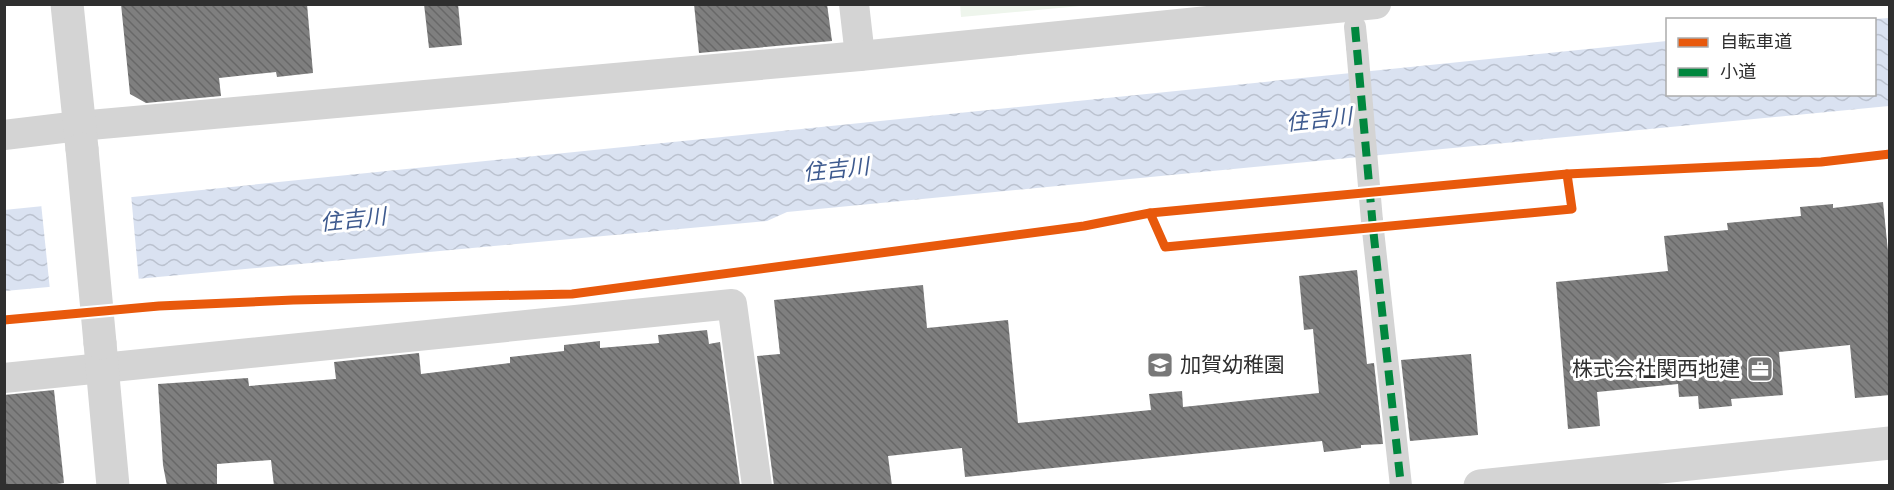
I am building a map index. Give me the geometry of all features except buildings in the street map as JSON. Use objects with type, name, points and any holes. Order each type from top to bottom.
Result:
[{"type":"street","points":[[67,4],[113,486]]},
{"type":"street","points":[[854,4],[860,56]]},
{"type":"street","points":[[4,135],[81,138],[1376,4]]},
{"type":"street","points":[[1356,37],[1372,221],[1401,486]]},
{"type":"street","points":[[4,378],[102,355],[732,304],[758,486]]},
{"type":"street","points":[[1480,486],[1890,443]]},
{"type":"path","points":[[1388,191],[1567,174],[1821,162],[1890,154]]},
{"type":"path","points":[[735,272],[1084,226],[1150,213],[1341,195]]},
{"type":"path","points":[[123,309],[293,300],[432,297]]},
{"type":"path","points":[[4,320],[64,314]]},
{"type":"shaded area","points":[[960,4],[1091,4],[1091,5],[961,17]]},
{"type":"water","name":"住吉川","points":[[1889,18],[1889,106],[787,212],[767,221],[5,291],[4,210],[1666,41],[1666,96],[1876,96],[1876,19]]},
{"type":"pier","points":[[131,194],[139,282],[50,290],[41,203]]},
{"type":"marked path","points":[[1355,27],[1373,228],[1401,486]]},
{"type":"cycle path","points":[[4,320],[159,306],[293,300],[572,294],[1084,226],[1150,213],[1567,174],[1821,162],[1890,154]]},
{"type":"cycle path","points":[[1150,213],[1165,247],[1572,209],[1567,174]]},
{"type":"place","name":"加賀幼稚園","points":[[1160,365]]},
{"type":"place","name":"株式会社関西地建","points":[[1760,369]]}]
